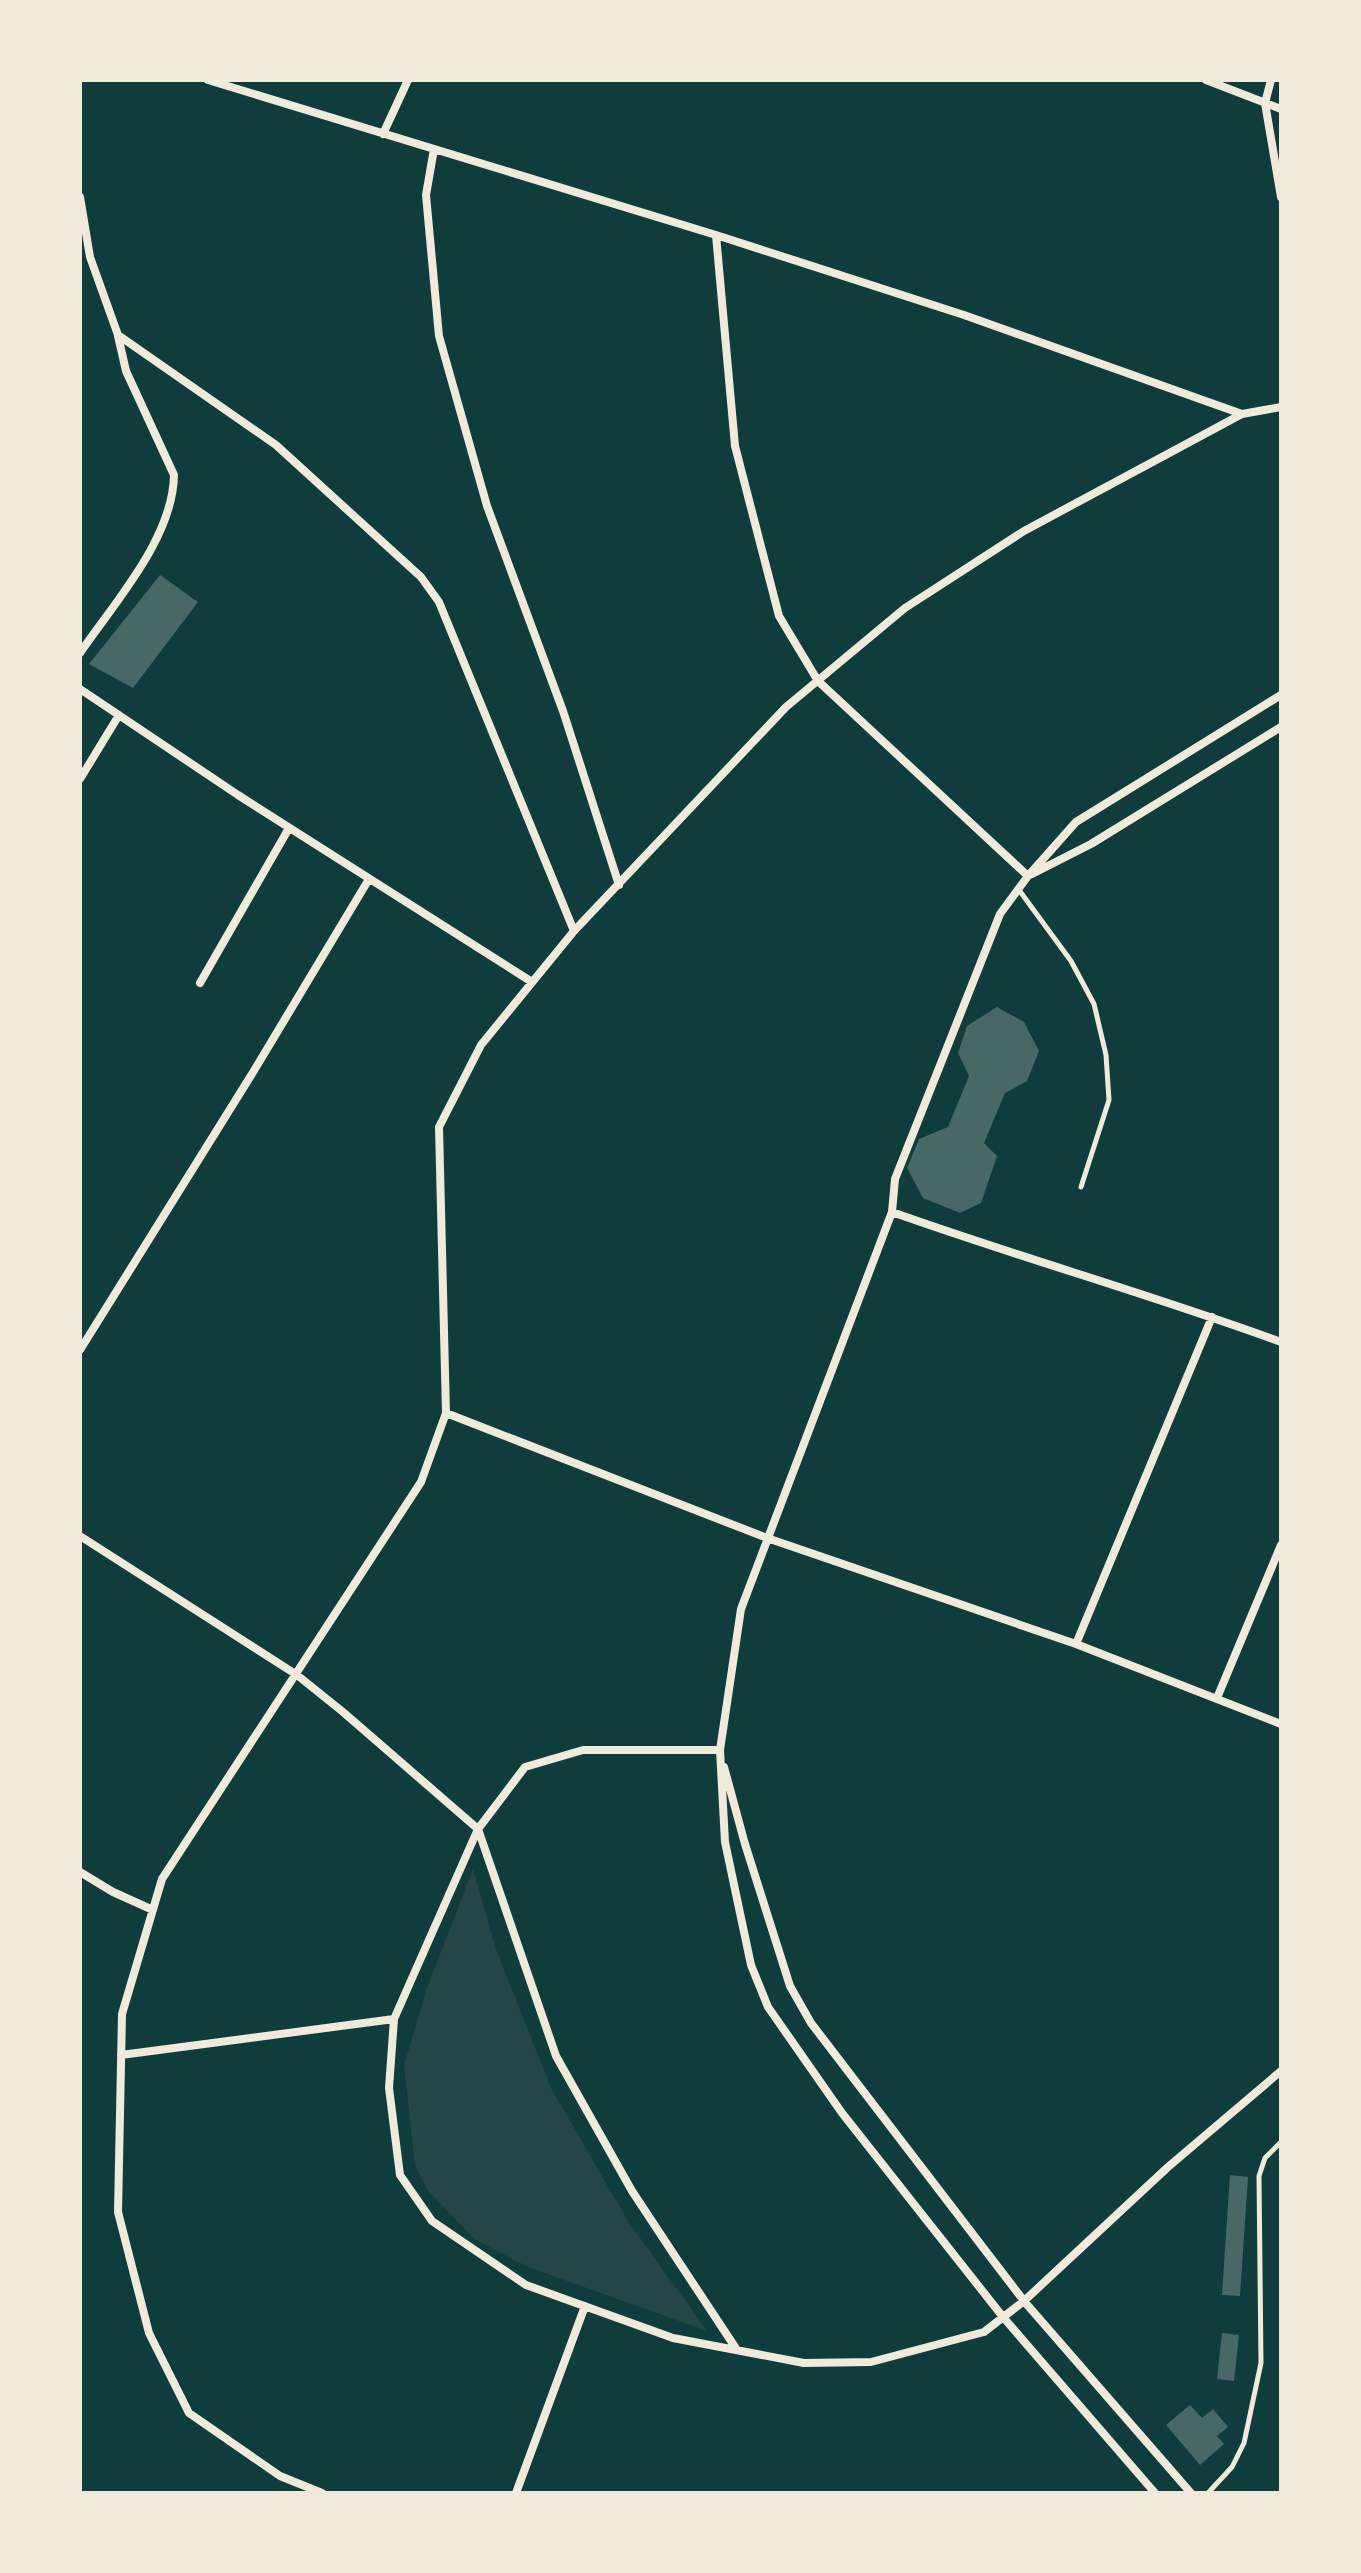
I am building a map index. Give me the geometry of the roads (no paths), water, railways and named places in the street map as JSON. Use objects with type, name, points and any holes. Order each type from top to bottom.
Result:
[{"type":"street","points":[[208,80],[716,235],[964,315],[1242,414]]},
{"type":"street","points":[[383,134],[408,80]]},
{"type":"street","points":[[1206,80],[1281,109]]},
{"type":"street","points":[[1271,80],[1265,103],[1281,197]]},
{"type":"street","points":[[434,149],[426,195],[439,336],[487,506],[563,711],[619,885]]},
{"type":"street","points":[[80,197],[90,257],[118,335],[126,371],[174,475],[174,493],[154,546],[80,653]]},
{"type":"street","points":[[716,235],[735,446],[779,616],[818,681],[1028,876]]},
{"type":"street","points":[[80,258],[90,257]]},
{"type":"street","points":[[118,335],[276,445],[421,577],[439,602],[453,632],[574,931]]},
{"type":"street","points":[[322,2493],[280,2476],[189,2413],[149,2333],[118,2212],[122,2014],[162,1879],[421,1482],[446,1413],[439,1127],[481,1045],[574,931],[786,707],[905,608],[1024,531],[1242,414],[1281,407]]},
{"type":"street","points":[[80,689],[289,828],[532,982]]},
{"type":"street","points":[[1155,2493],[1003,2317],[842,2113],[768,2007],[751,1965],[725,1842],[720,1750],[741,1609],[892,1212],[895,1179],[1000,914],[1028,876],[1076,822],[1281,695]]},
{"type":"street","points":[[80,779],[119,715]]},
{"type":"street","points":[[1028,876],[1091,844],[1281,727]]},
{"type":"street","points":[[200,983],[289,828]]},
{"type":"street","points":[[80,1350],[369,879]]},
{"type":"street","points":[[892,1212],[1281,1342]]},
{"type":"street","points":[[1076,1644],[1212,1317]]},
{"type":"street","points":[[446,1413],[767,1538],[1076,1644],[1281,1724]]},
{"type":"street","points":[[80,1536],[297,1675],[478,1829],[556,2056],[632,2191],[737,2350]]},
{"type":"street","points":[[1217,1698],[1281,1545]]},
{"type":"street","points":[[720,1750],[583,1750],[525,1767],[478,1829],[394,2019],[389,2088],[400,2175],[432,2221],[526,2285],[673,2338],[804,2363],[871,2362],[984,2332],[1024,2301],[1168,2167],[1281,2071]]},
{"type":"street","points":[[720,1750],[745,1844],[790,1986],[811,2023],[1024,2301],[1191,2493]]},
{"type":"street","points":[[80,1872],[113,1892],[153,1910]]},
{"type":"street","points":[[121,2055],[394,2019]]},
{"type":"street","points":[[516,2493],[585,2306]]},
{"type":"lane","points":[[1018,889],[1071,961],[1094,1004],[1106,1055],[1109,1100],[1081,1187]]},
{"type":"lane","points":[[1208,2493],[1232,2467],[1244,2443],[1261,2363],[1259,2176],[1265,2158],[1281,2142]]}]
